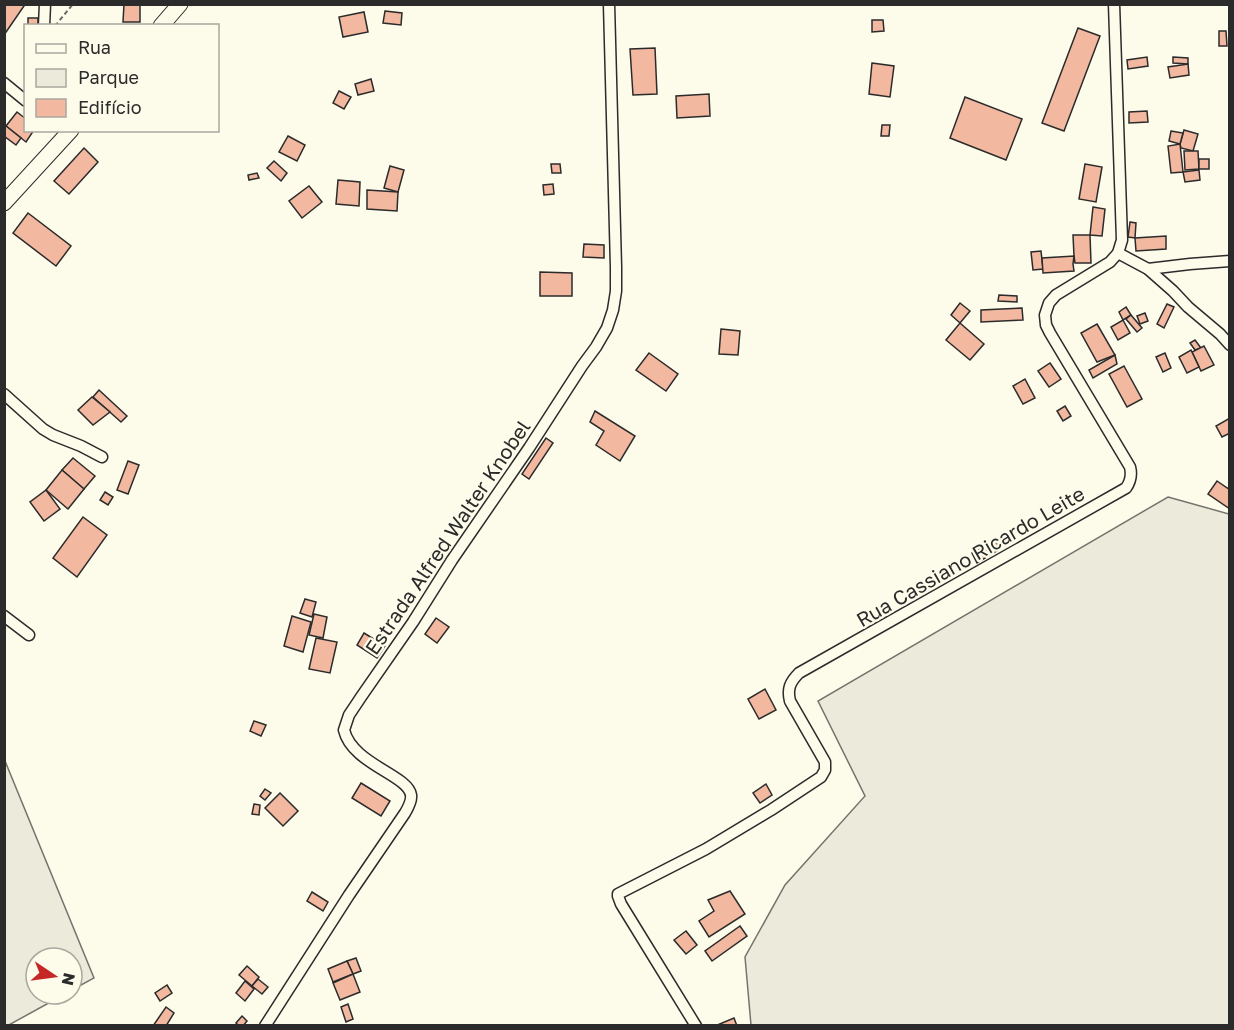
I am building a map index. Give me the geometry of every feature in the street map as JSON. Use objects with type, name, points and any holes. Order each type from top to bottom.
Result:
[{"type":"main road","points":[[163,24],[180,4]]},
{"type":"main road","points":[[4,203],[56,137]]},
{"type":"street","points":[[45,4],[45,24]]},
{"type":"street","name":"Estrada Alfred Walter Knobel","points":[[265,1026],[410,802],[411,795],[408,788],[352,748],[344,730],[349,715],[530,448],[607,328],[616,291],[609,4]]},
{"type":"street","points":[[1114,4],[1122,240],[1118,253],[1148,269],[1230,345]]},
{"type":"street","points":[[4,83],[24,99]]},
{"type":"street","name":"Rua Cassiano Ricardo Leite","points":[[696,1026],[621,904],[618,894],[706,849],[821,777],[825,770],[824,758],[788,694],[792,679],[799,673],[1126,488],[1131,478],[1130,467],[1050,333],[1045,315],[1049,303],[1056,295],[1110,262],[1118,253]]},
{"type":"street","points":[[1148,269],[1230,261]]},
{"type":"street","points":[[4,394],[43,429],[102,457]]},
{"type":"street","points":[[4,616],[29,635]]},
{"type":"path","points":[[57,24],[73,4]]},
{"type":"green space","points":[[1168,497],[1229,514],[1229,1025],[751,1025],[745,957],[785,885],[865,796],[818,701]]},
{"type":"green space","points":[[5,761],[81,946],[24,946],[24,1006],[43,1006],[7,1026],[4,1025]]},
{"type":"green space","points":[[84,954],[94,978],[84,983]]},
{"type":"building","points":[[4,4],[24,6],[4,35]]},
{"type":"building","points":[[124,4],[140,4],[140,22],[123,22]]},
{"type":"building","points":[[385,11],[402,13],[401,25],[383,23]]},
{"type":"building","points":[[364,12],[368,32],[343,37],[339,17]]},
{"type":"building","points":[[28,18],[38,18],[38,24],[28,24]]},
{"type":"building","points":[[872,20],[883,20],[884,31],[872,32]]},
{"type":"building","points":[[1078,28],[1100,36],[1064,131],[1042,123]]},
{"type":"building","points":[[1219,31],[1226,31],[1227,46],[1219,46]]},
{"type":"building","points":[[655,48],[657,94],[633,95],[630,49]]},
{"type":"building","points":[[1147,57],[1148,66],[1128,69],[1127,60]]},
{"type":"building","points":[[1173,57],[1188,58],[1188,64],[1173,63]]},
{"type":"building","points":[[872,63],[894,66],[890,97],[869,94]]},
{"type":"building","points":[[1188,64],[1189,75],[1170,78],[1168,67]]},
{"type":"building","points":[[371,79],[374,91],[358,95],[355,84]]},
{"type":"building","points":[[339,91],[351,97],[344,109],[333,103]]},
{"type":"building","points":[[709,94],[710,116],[677,118],[676,96]]},
{"type":"building","points":[[965,97],[1022,119],[1006,160],[950,138]]},
{"type":"building","points":[[1147,111],[1148,122],[1129,123],[1129,112]]},
{"type":"building","points":[[17,112],[24,117],[24,132],[33,132],[26,142],[6,126]]},
{"type":"building","points":[[882,125],[890,125],[889,136],[881,136]]},
{"type":"building","points":[[6,126],[21,138],[16,145],[4,136]]},
{"type":"building","points":[[1184,130],[1198,134],[1193,151],[1181,148]]},
{"type":"building","points":[[1171,131],[1183,133],[1180,144],[1169,141]]},
{"type":"building","points":[[288,136],[305,145],[297,161],[279,152]]},
{"type":"building","points":[[1180,144],[1183,172],[1171,173],[1168,146]]},
{"type":"building","points":[[84,148],[98,162],[69,194],[54,181]]},
{"type":"building","points":[[1184,151],[1198,151],[1199,169],[1185,170]]},
{"type":"building","points":[[1199,159],[1209,159],[1209,169],[1199,169]]},
{"type":"building","points":[[274,161],[287,173],[281,181],[267,168]]},
{"type":"building","points":[[551,164],[560,164],[561,173],[552,173]]},
{"type":"building","points":[[1085,164],[1102,167],[1096,202],[1079,199]]},
{"type":"building","points":[[390,166],[404,170],[398,192],[384,188]]},
{"type":"building","points":[[1199,170],[1200,180],[1185,182],[1183,172]]},
{"type":"building","points":[[257,173],[259,178],[249,180],[248,175]]},
{"type":"building","points":[[338,180],[360,182],[359,206],[336,204]]},
{"type":"building","points":[[553,184],[554,194],[544,195],[543,185]]},
{"type":"building","points":[[309,186],[322,202],[302,218],[289,201]]},
{"type":"building","points":[[367,190],[398,192],[397,211],[367,209]]},
{"type":"building","points":[[1093,207],[1105,209],[1102,236],[1090,235]]},
{"type":"building","points":[[28,213],[71,246],[56,266],[13,233]]},
{"type":"building","points":[[1130,222],[1136,223],[1135,238],[1128,237]]},
{"type":"building","points":[[1073,235],[1090,235],[1091,263],[1075,263]]},
{"type":"building","points":[[1166,236],[1166,249],[1136,251],[1135,238]]},
{"type":"building","points":[[584,244],[604,245],[604,258],[583,257]]},
{"type":"building","points":[[1041,251],[1043,269],[1033,270],[1031,252]]},
{"type":"building","points":[[1074,256],[1074,271],[1043,273],[1042,258]]},
{"type":"building","points":[[540,272],[572,273],[572,296],[540,296]]},
{"type":"building","points":[[999,295],[1017,296],[1017,302],[998,301]]},
{"type":"building","points":[[960,303],[970,311],[960,323],[951,315]]},
{"type":"building","points":[[1167,304],[1174,307],[1164,328],[1157,324]]},
{"type":"building","points":[[1126,307],[1131,315],[1123,320],[1119,312]]},
{"type":"building","points":[[1022,308],[1023,320],[981,322],[981,310]]},
{"type":"building","points":[[1145,313],[1148,321],[1140,324],[1137,316]]},
{"type":"building","points":[[1131,315],[1142,328],[1137,332],[1126,319]]},
{"type":"building","points":[[1123,320],[1130,333],[1118,340],[1111,327]]},
{"type":"building","points":[[960,323],[984,344],[970,360],[946,340]]},
{"type":"building","points":[[1097,324],[1115,355],[1097,362],[1081,333]]},
{"type":"building","points":[[721,329],[740,331],[738,355],[719,354]]},
{"type":"building","points":[[1195,340],[1201,348],[1195,350],[1190,343]]},
{"type":"building","points":[[1204,346],[1214,365],[1201,371],[1192,352]]},
{"type":"building","points":[[1191,350],[1199,367],[1187,373],[1179,357]]},
{"type":"building","points":[[649,353],[678,374],[666,391],[636,370]]},
{"type":"building","points":[[1165,353],[1171,368],[1163,372],[1156,357]]},
{"type":"building","points":[[1115,355],[1117,364],[1093,378],[1089,370]]},
{"type":"building","points":[[1050,363],[1061,379],[1049,387],[1038,371]]},
{"type":"building","points":[[1124,366],[1142,399],[1127,407],[1109,374]]},
{"type":"building","points":[[1025,379],[1035,398],[1023,404],[1013,386]]},
{"type":"building","points":[[99,390],[127,416],[121,422],[93,397]]},
{"type":"building","points":[[92,397],[110,412],[93,425],[78,410]]},
{"type":"building","points":[[1065,406],[1071,416],[1063,421],[1057,411]]},
{"type":"building","points":[[595,411],[635,436],[620,461],[596,445],[604,431],[590,422]]},
{"type":"building","points":[[1230,418],[1230,433],[1222,437],[1216,426]]},
{"type":"building","points":[[546,438],[553,443],[529,479],[522,474]]},
{"type":"building","points":[[73,458],[95,476],[84,489],[62,470]]},
{"type":"building","points":[[128,461],[139,465],[128,494],[117,490]]},
{"type":"building","points":[[62,470],[84,489],[68,509],[46,490]]},
{"type":"building","points":[[1217,481],[1230,490],[1230,509],[1208,494]]},
{"type":"building","points":[[46,490],[60,509],[44,521],[30,502]]},
{"type":"building","points":[[105,492],[113,497],[108,505],[100,500]]},
{"type":"building","points":[[83,517],[107,535],[77,577],[53,558]]},
{"type":"building","points":[[995,539],[1000,549],[977,563],[972,553]]},
{"type":"building","points":[[305,599],[316,602],[312,617],[300,613]]},
{"type":"building","points":[[314,614],[327,617],[323,638],[309,635]]},
{"type":"building","points":[[292,616],[311,622],[303,652],[284,646]]},
{"type":"building","points":[[436,618],[449,627],[437,643],[425,634]]},
{"type":"building","points":[[364,633],[385,646],[377,658],[357,645]]},
{"type":"building","points":[[316,638],[337,642],[330,673],[309,669]]},
{"type":"building","points":[[765,689],[776,710],[759,719],[748,699]]},
{"type":"building","points":[[254,721],[266,725],[261,736],[250,731]]},
{"type":"building","points":[[361,783],[390,801],[381,816],[352,798]]},
{"type":"building","points":[[766,784],[772,795],[760,803],[753,793]]},
{"type":"building","points":[[265,789],[271,793],[265,800],[260,796]]},
{"type":"building","points":[[280,793],[298,811],[283,826],[265,808]]},
{"type":"building","points":[[254,804],[260,805],[259,815],[252,814]]},
{"type":"building","points":[[730,891],[745,914],[709,937],[699,921],[714,911],[708,900]]},
{"type":"building","points":[[312,892],[328,902],[323,911],[307,901]]},
{"type":"building","points":[[740,926],[747,936],[712,961],[705,951]]},
{"type":"building","points":[[686,931],[697,945],[686,954],[674,940]]},
{"type":"building","points":[[356,958],[361,971],[353,974],[347,961]]},
{"type":"building","points":[[347,961],[353,974],[333,982],[328,969]]},
{"type":"building","points":[[247,966],[259,977],[252,986],[239,975]]},
{"type":"building","points":[[353,974],[360,992],[340,1000],[333,983]]},
{"type":"building","points":[[258,979],[268,987],[262,994],[252,986]]},
{"type":"building","points":[[245,981],[254,989],[245,1001],[236,993]]},
{"type":"building","points":[[167,985],[172,993],[160,1001],[155,993]]},
{"type":"building","points":[[348,1004],[353,1019],[346,1022],[341,1007]]},
{"type":"building","points":[[166,1007],[174,1013],[166,1026],[153,1026]]},
{"type":"building","points":[[242,1016],[247,1021],[243,1026],[239,1026],[236,1023]]},
{"type":"building","points":[[734,1018],[737,1026],[715,1026]]}]
